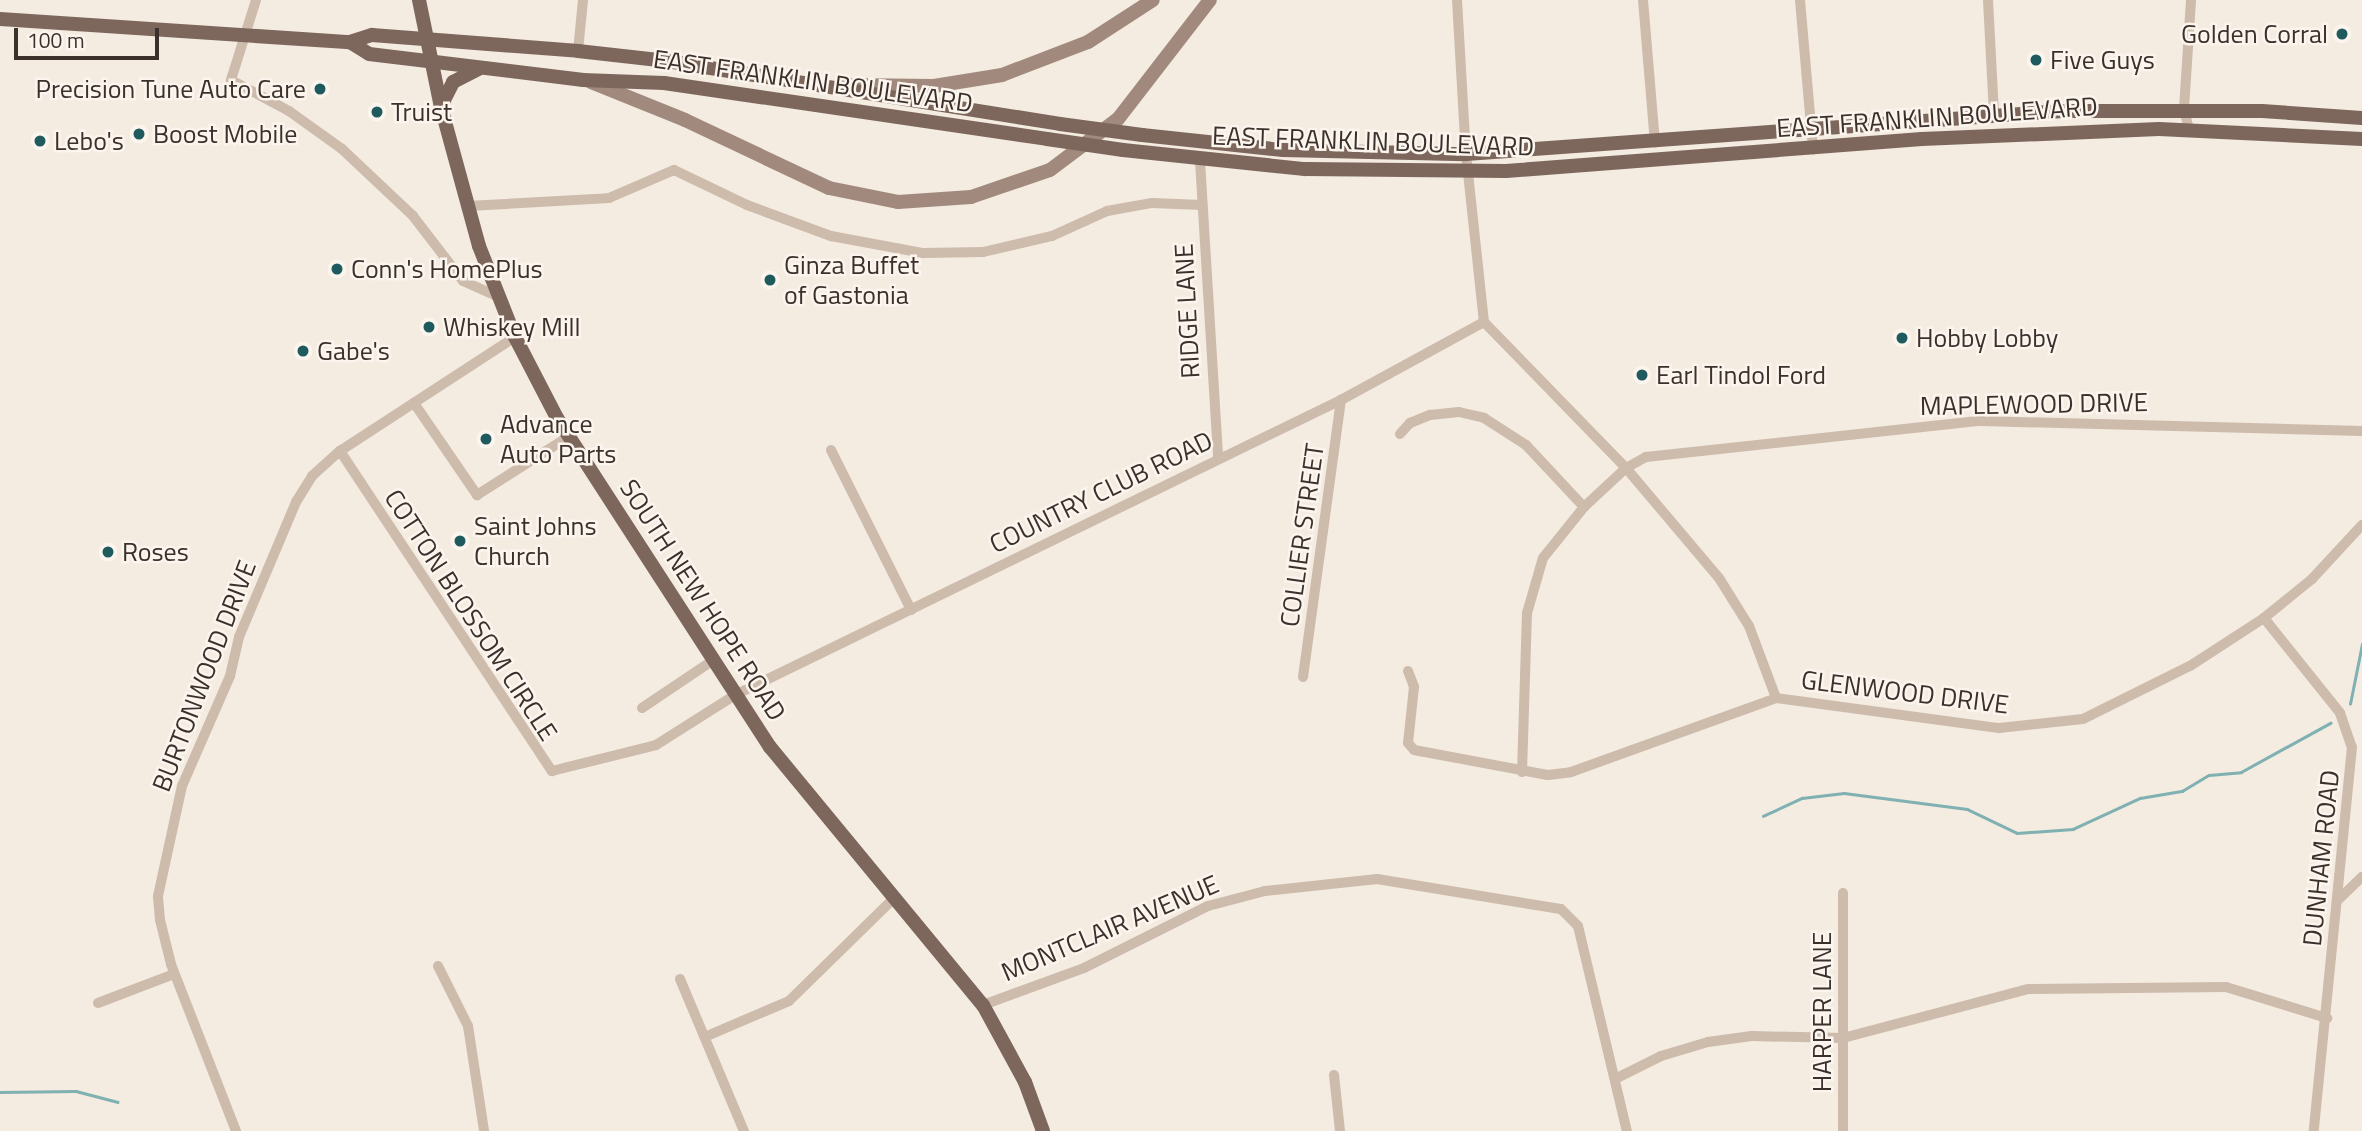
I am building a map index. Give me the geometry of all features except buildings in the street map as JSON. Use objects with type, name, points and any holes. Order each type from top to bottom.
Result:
[{"type":"main road","name":"SOUTH NEW HOPE ROAD","points":[[419,0],[441,107],[496,296],[514,337],[568,438],[712,661],[801,787],[983,1004],[1020,1072],[1043,1131]]},
{"type":"main road","points":[[817,84],[934,86],[1002,75],[1088,42],[1153,0]]},
{"type":"main road","points":[[583,80],[685,120],[829,188],[898,202],[944,201],[1029,179],[1082,148],[1135,100],[1210,0]]},
{"type":"main road","name":"EAST FRANKLIN BOULEVARD","points":[[0,19],[350,42],[372,35],[578,51],[817,84],[1060,124],[1293,151],[1466,154],[1655,142],[1994,114],[2184,109],[2362,118]]},
{"type":"main road","name":"EAST FRANKLIN BOULEVARD","points":[[350,42],[369,54],[583,80],[664,83],[1200,161],[1305,169],[1557,170],[1922,139],[2189,130],[2362,139]]},
{"type":"main road","points":[[441,107],[447,90],[460,76],[486,67]]},
{"type":"street","points":[[257,0],[231,80],[289,111],[342,149],[413,216],[463,281],[496,296]]},
{"type":"street","points":[[578,51],[583,0]]},
{"type":"street","points":[[1457,0],[1466,154],[1471,170],[1484,321]]},
{"type":"street","points":[[1643,0],[1655,142]]},
{"type":"street","points":[[1800,0],[1813,149]]},
{"type":"street","points":[[1988,0],[1994,114]]},
{"type":"street","points":[[2189,130],[2184,109],[2191,0]]},
{"type":"street","name":"RIDGE LANE","points":[[1200,161],[1218,458]]},
{"type":"street","points":[[468,206],[609,198],[674,170],[800,226],[923,253],[983,252],[1052,236],[1107,211],[1152,203],[1202,205]]},
{"type":"street","name":"COUNTRY CLUB ROAD","points":[[735,695],[1341,400],[1484,321]]},
{"type":"street","name":"GLENWOOD DRIVE","points":[[1484,321],[1626,468],[1719,578],[1749,626],[1776,698],[1999,728],[2048,725],[2083,719],[2124,702],[2264,618],[2312,579],[2362,525]]},
{"type":"street","name":"BURTONWOOD DRIVE","points":[[236,1131],[174,974],[158,895],[179,796],[296,502],[312,476],[340,451],[514,337]]},
{"type":"street","name":"COLLIER STREET","points":[[1303,677],[1341,400]]},
{"type":"street","points":[[414,403],[477,495],[568,438]]},
{"type":"street","points":[[1400,434],[1410,423],[1430,415],[1459,412],[1484,418],[1526,444],[1584,507]]},
{"type":"street","name":"MAPLEWOOD DRIVE","points":[[1626,468],[1646,457],[1667,454],[1980,421],[2362,430]]},
{"type":"street","points":[[831,450],[911,610]]},
{"type":"street","name":"COTTON BLOSSOM CIRCLE","points":[[340,451],[548,771],[645,749],[735,695]]},
{"type":"street","points":[[1522,772],[1527,613],[1534,584],[1543,558],[1584,507],[1626,468]]},
{"type":"street","name":"DUNHAM ROAD","points":[[2264,618],[2348,727],[2352,779],[2314,1131]]},
{"type":"street","points":[[642,708],[712,661]]},
{"type":"street","points":[[1408,671],[1414,687],[1408,743],[1414,750],[1522,772],[1571,772],[1776,698]]},
{"type":"street","points":[[2338,900],[2362,877]]},
{"type":"street","name":"MONTCLAIR AVENUE","points":[[983,1004],[1084,968],[1235,897],[1348,880],[1397,881],[1569,914],[1581,938],[1627,1131]]},
{"type":"street","name":"HARPER LANE","points":[[1843,893],[1843,1131]]},
{"type":"street","points":[[707,1036],[789,1001],[894,898]]},
{"type":"street","points":[[438,966],[468,1026],[484,1131]]},
{"type":"street","points":[[98,1003],[174,974]]},
{"type":"street","points":[[680,979],[707,1036],[744,1131]]},
{"type":"street","points":[[1615,1079],[1661,1056],[1708,1042],[1752,1036],[1843,1038],[1998,994],[2061,986],[2226,987],[2327,1018]]},
{"type":"street","points":[[1334,1075],[1340,1131]]},
{"type":"waterway","points":[[2350,704],[2362,644]]},
{"type":"waterway","points":[[1763,816],[1802,798],[1844,793],[1967,809],[2017,833],[2073,829],[2140,798],[2182,791],[2209,775],[2241,772],[2330,723]]},
{"type":"waterway","points":[[0,1092],[76,1091],[118,1102]]},
{"type":"place","name":"Golden Corral","points":[[2342,34]]},
{"type":"place","name":"Five Guys","points":[[2036,60]]},
{"type":"place","name":"Precision Tune Auto Care","points":[[320,89]]},
{"type":"place","name":"Truist","points":[[377,112]]},
{"type":"place","name":"Boost Mobile","points":[[139,134]]},
{"type":"place","name":"Lebo's","points":[[40,141]]},
{"type":"place","name":"Conn's HomePlus","points":[[337,269]]},
{"type":"place","name":"Ginza Buffet of Gastonia","points":[[770,280]]},
{"type":"place","name":"Whiskey Mill","points":[[429,327]]},
{"type":"place","name":"Hobby Lobby","points":[[1902,338]]},
{"type":"place","name":"Gabe's","points":[[303,351]]},
{"type":"place","name":"Earl Tindol Ford","points":[[1642,375]]},
{"type":"place","name":"Advance Auto Parts","points":[[486,439]]},
{"type":"place","name":"Saint Johns Church","points":[[460,541]]},
{"type":"place","name":"Roses","points":[[108,552]]}]
